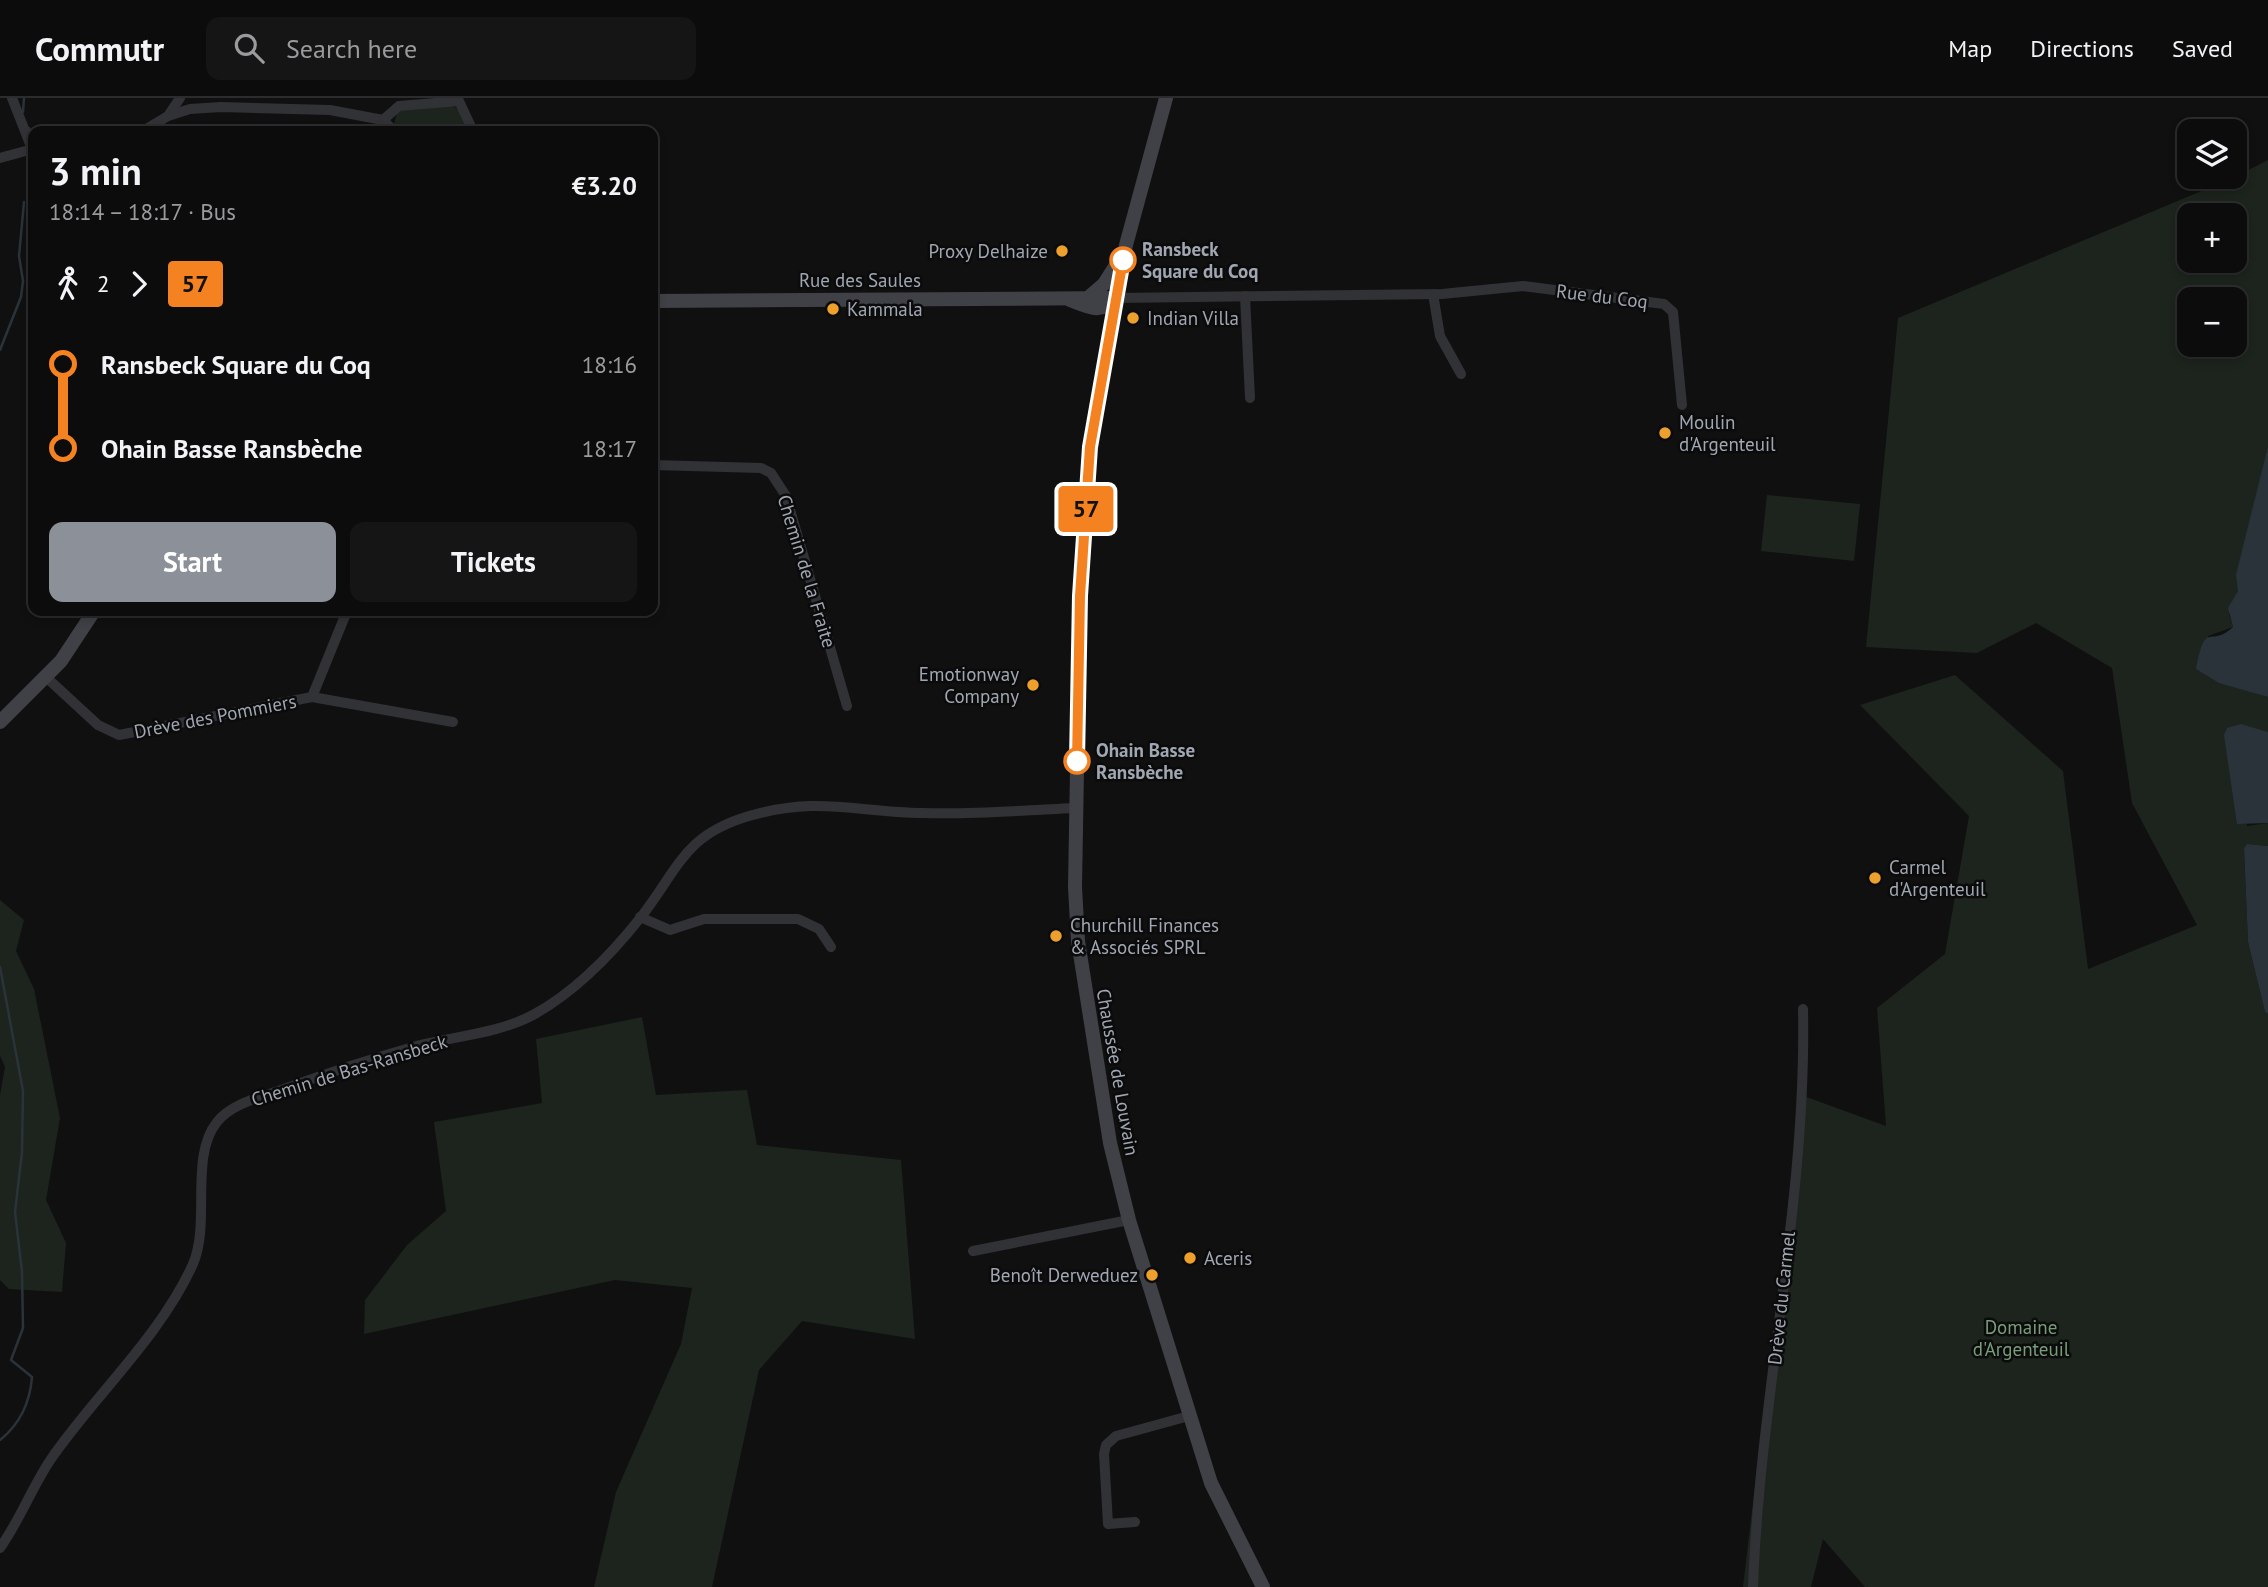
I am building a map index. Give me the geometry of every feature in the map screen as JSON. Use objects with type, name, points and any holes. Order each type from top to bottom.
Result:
[{"type":"main road","name":"Chaussée de Louvain","points":[[1166,98],[1126,245],[1107,338],[1090,447],[1080,596],[1075,887],[1084,987],[1113,1161],[1211,1483],[1263,1587]]},
{"type":"main road","points":[[1107,338],[1090,302],[1112,274],[1126,245]]},
{"type":"main road","name":"Rue des Saules","points":[[658,301],[1067,298],[1090,302],[1115,298]]},
{"type":"main road","points":[[0,722],[47,678],[90,616]]},
{"type":"street","points":[[12,98],[28,137]]},
{"type":"street","points":[[169,116],[180,98]]},
{"type":"street","points":[[204,98],[221,107]]},
{"type":"street","points":[[383,120],[394,108],[461,100],[471,126]]},
{"type":"street","points":[[152,126],[169,116],[190,110],[221,107],[330,110],[383,120],[389,126]]},
{"type":"street","points":[[0,158],[28,150]]},
{"type":"street","name":"Rue du Coq","points":[[1115,298],[1433,294],[1523,286],[1669,305],[1674,312],[1682,405]]},
{"type":"street","points":[[1433,294],[1440,336],[1461,374]]},
{"type":"street","points":[[1245,296],[1250,398]]},
{"type":"street","name":"Chemin de la Fraite","points":[[658,464],[761,468],[777,480],[786,496],[847,706]]},
{"type":"street","name":"Drève des Pommiers","points":[[47,678],[97,725],[119,735],[312,697],[345,616]]},
{"type":"street","points":[[312,697],[453,722]]},
{"type":"street","name":"Chemin de Bas-Ransbeck","points":[[0,1548],[51,1460],[173,1300],[191,1267],[202,1215],[204,1148],[216,1123],[227,1111],[291,1086],[397,1052],[499,1028],[532,1015],[579,983],[640,917],[683,855],[701,837],[731,822],[780,807],[841,804],[927,814],[1076,808]]},
{"type":"street","points":[[640,917],[670,930],[704,919],[798,919],[819,929],[831,947]]},
{"type":"street","name":"Drève du Carmel","points":[[1752,1587],[1755,1521],[1775,1362],[1803,1080],[1803,1009]]},
{"type":"street","points":[[973,1251],[1129,1220]]},
{"type":"street","points":[[1135,1522],[1108,1524],[1104,1454],[1107,1445],[1116,1436],[1189,1416]]},
{"type":"green space","points":[[448,105],[460,109],[466,126],[396,126],[394,123],[398,111]]},
{"type":"green space","name":"Domaine d'Argenteuil","points":[[2268,160],[2268,446],[2247,533],[2238,591],[2229,614],[2233,627],[2208,636],[2246,690],[2268,697],[2268,732],[2241,725],[2247,826],[2268,823],[2268,846],[2247,844],[2244,848],[2248,942],[2265,1012],[2268,1014],[2268,1587],[1865,1587],[1823,1539],[1811,1587],[1743,1587],[1801,1095],[1886,1126],[1877,1008],[1945,954],[1969,816],[1860,705],[1955,675],[2063,771],[2088,969],[2197,925],[2132,803],[2112,668],[2036,623],[1977,653],[1866,647],[1898,318],[2206,189],[2247,189],[2247,171]]},
{"type":"green space","points":[[1767,495],[1860,504],[1854,561],[1761,551]]},
{"type":"green space","points":[[0,900],[24,920],[16,951],[34,989],[60,1118],[46,1200],[66,1243],[62,1292],[9,1289],[0,1280],[0,1095],[5,1067],[0,1056]]},
{"type":"green space","points":[[642,1017],[656,1095],[747,1090],[757,1145],[901,1160],[915,1339],[802,1321],[759,1370],[712,1587],[594,1587],[616,1492],[681,1344],[692,1288],[615,1280],[364,1334],[365,1300],[407,1245],[446,1211],[434,1122],[542,1103],[536,1039]]},
{"type":"shaded area","points":[[2268,446],[2268,697],[2219,683],[2196,669],[2199,653],[2206,639],[2225,633],[2233,627],[2228,608],[2238,591],[2236,575]]},
{"type":"shaded area","points":[[2241,724],[2268,732],[2268,823],[2237,824],[2224,735],[2227,728]]},
{"type":"shaded area","points":[[2247,844],[2268,846],[2268,1014],[2265,1012],[2248,942],[2244,848]]},
{"type":"waterway","points":[[23,112],[24,98]]},
{"type":"waterway","points":[[0,350],[21,297],[23,281],[19,256],[24,202]]},
{"type":"waterway","points":[[0,967],[23,1091],[22,1152],[15,1212],[22,1272],[23,1328],[11,1360],[32,1377],[23,1412],[0,1440]]},
{"type":"bus line","name":"57","points":[[1077,761],[1080,596],[1090,447],[1107,338],[1123,260]]},
{"type":"place","name":"Proxy Delhaize","points":[[1062,251]]},
{"type":"place","name":"Ransbeck Square du Coq","points":[[1123,260]]},
{"type":"place","name":"Kammala","points":[[833,309]]},
{"type":"place","name":"Indian Villa","points":[[1133,318]]},
{"type":"place","name":"Moulin d'Argenteuil","points":[[1665,433]]},
{"type":"place","name":"Emotionway Company","points":[[1033,685]]},
{"type":"place","name":"Ohain Basse Ransbèche","points":[[1077,761]]},
{"type":"place","name":"Carmel d'Argenteuil","points":[[1875,878]]},
{"type":"place","name":"Churchill Finances & Associés SPRL","points":[[1056,936]]},
{"type":"place","name":"Aceris","points":[[1190,1258]]},
{"type":"place","name":"Benoît Derweduez","points":[[1152,1275]]}]
